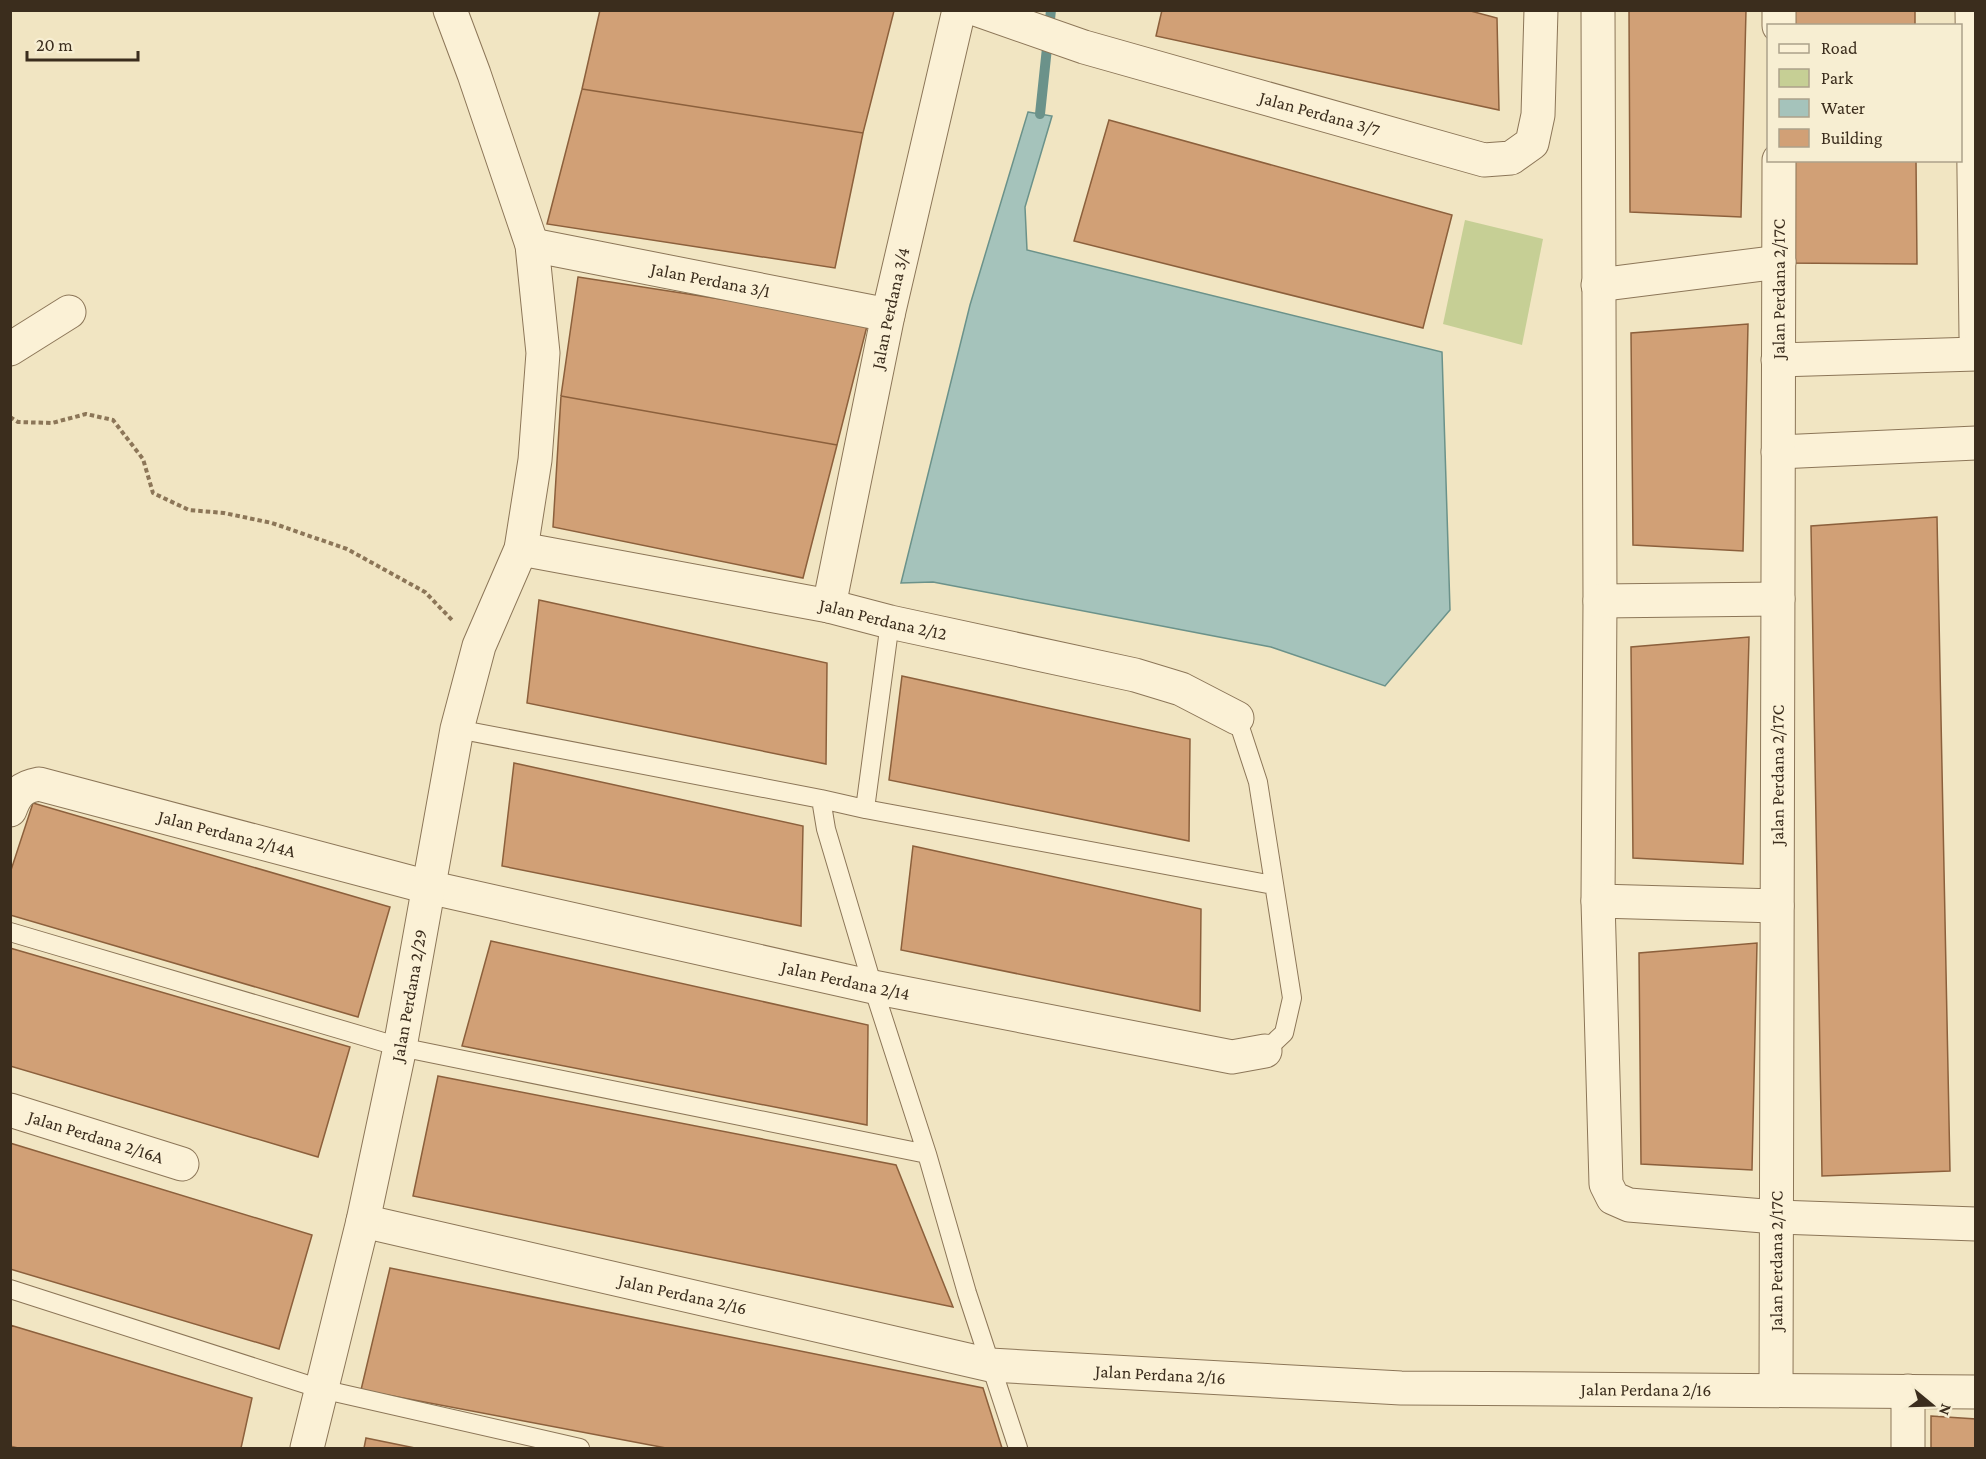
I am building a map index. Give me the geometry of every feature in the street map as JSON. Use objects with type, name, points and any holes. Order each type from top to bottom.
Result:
[{"type":"street","points":[[450,10],[532,245],[543,353],[535,460],[520,549]]},
{"type":"street","name":"Jalan Perdana 3/4","points":[[829,606],[888,315],[959,10]]},
{"type":"street","name":"Jalan Perdana 3/7","points":[[978,10],[1084,47],[1484,160],[1511,158],[1532,143],[1538,115],[1536,12]]},
{"type":"street","points":[[1598,10],[1600,601],[1598,901],[1606,1184],[1613,1198],[1629,1205],[1776,1217],[1976,1224]]},
{"type":"street","points":[[1972,10],[1976,336]]},
{"type":"street","name":"Jalan Perdana 2/17C","points":[[1776,1390],[1779,162]]},
{"type":"street","name":"Jalan Perdana 3/1","points":[[532,245],[888,315]]},
{"type":"street","points":[[1599,285],[1779,262]]},
{"type":"street","points":[[10,348],[69,312]]},
{"type":"street","points":[[1778,360],[1976,354]]},
{"type":"street","points":[[1778,452],[1976,443]]},
{"type":"street","name":"Jalan Perdana 2/12","points":[[520,549],[829,606],[891,622],[1135,675],[1181,689],[1237,718]]},
{"type":"street","name":"Jalan Perdana 2/29","points":[[307,1449],[363,1221],[400,1047],[457,729],[479,646],[520,549]]},
{"type":"street","points":[[1600,601],[1778,599]]},
{"type":"street","name":"Jalan Perdana 2/14A","points":[[18,798],[39,784],[428,887]]},
{"type":"street","name":"Jalan Perdana 2/14","points":[[428,887],[873,987],[1232,1056],[1265,1051]]},
{"type":"street","points":[[1598,901],[1777,906]]},
{"type":"street","name":"Jalan Perdana 2/16A","points":[[10,1110],[182,1164]]},
{"type":"street","name":"Jalan Perdana 2/16","points":[[363,1221],[990,1365],[1401,1388],[1976,1392]]},
{"type":"street","points":[[1908,1391],[1908,1449]]},
{"type":"lane","points":[[865,809],[891,622]]},
{"type":"lane","points":[[1237,718],[1258,782],[1292,998],[1284,1033],[1265,1051]]},
{"type":"lane","points":[[457,729],[865,809],[1273,885]]},
{"type":"lane","points":[[821,799],[826,829],[873,987],[927,1154],[967,1293],[1018,1449]]},
{"type":"lane","points":[[10,932],[400,1047],[927,1154]]},
{"type":"lane","points":[[10,1289],[321,1389],[580,1449]]},
{"type":"path","points":[[10,417],[18,422],[52,423],[86,414],[113,420],[143,459],[153,493],[189,510],[224,513],[272,523],[347,549],[425,592],[479,646]]},
{"type":"green space","points":[[1465,220],[1543,239],[1522,345],[1443,324]]},
{"type":"water","points":[[1028,112],[1052,116],[1025,207],[1027,250],[1442,352],[1450,610],[1385,686],[1271,647],[933,582],[901,583],[970,305]]},
{"type":"building","points":[[600,10],[894,11],[863,133],[582,89]]},
{"type":"building","points":[[1162,10],[1467,10],[1497,18],[1499,110],[1156,36]]},
{"type":"building","points":[[1629,10],[1746,10],[1741,217],[1630,212]]},
{"type":"building","points":[[1787,10],[1915,10],[1915,24],[1787,24]]},
{"type":"building","points":[[582,89],[863,133],[835,268],[547,224]]},
{"type":"building","points":[[1109,120],[1452,215],[1423,328],[1074,241]]},
{"type":"building","points":[[1784,162],[1916,162],[1917,264],[1783,263]]},
{"type":"building","points":[[578,277],[868,322],[837,445],[561,396]]},
{"type":"building","points":[[1748,324],[1743,551],[1633,545],[1631,333]]},
{"type":"building","points":[[561,396],[837,445],[803,578],[553,527]]},
{"type":"building","points":[[1937,517],[1950,1171],[1822,1176],[1811,526]]},
{"type":"building","points":[[539,600],[827,663],[826,764],[527,703]]},
{"type":"building","points":[[1749,637],[1743,864],[1633,858],[1631,647]]},
{"type":"building","points":[[902,676],[1190,739],[1189,841],[889,780]]},
{"type":"building","points":[[514,763],[803,826],[801,926],[502,866]]},
{"type":"building","points":[[33,803],[390,907],[358,1017],[10,915],[10,873]]},
{"type":"building","points":[[913,846],[1201,909],[1200,1011],[901,950]]},
{"type":"building","points":[[491,941],[868,1025],[867,1125],[462,1046]]},
{"type":"building","points":[[1757,943],[1752,1170],[1641,1164],[1639,953]]},
{"type":"building","points":[[10,948],[350,1047],[318,1157],[10,1066]]},
{"type":"building","points":[[438,1076],[896,1165],[953,1307],[413,1196]]},
{"type":"building","points":[[10,1143],[312,1235],[279,1349],[10,1269]]},
{"type":"building","points":[[390,1268],[983,1388],[1002,1448],[666,1448],[361,1390]]},
{"type":"building","points":[[10,1325],[252,1398],[241,1448],[18,1448],[10,1446]]},
{"type":"building","points":[[1931,1416],[1976,1419],[1976,1448],[1931,1448]]},
{"type":"building","points":[[366,1438],[415,1448],[364,1448]]},
{"type":"waterway","points":[[1040,114],[1051,10]]}]
